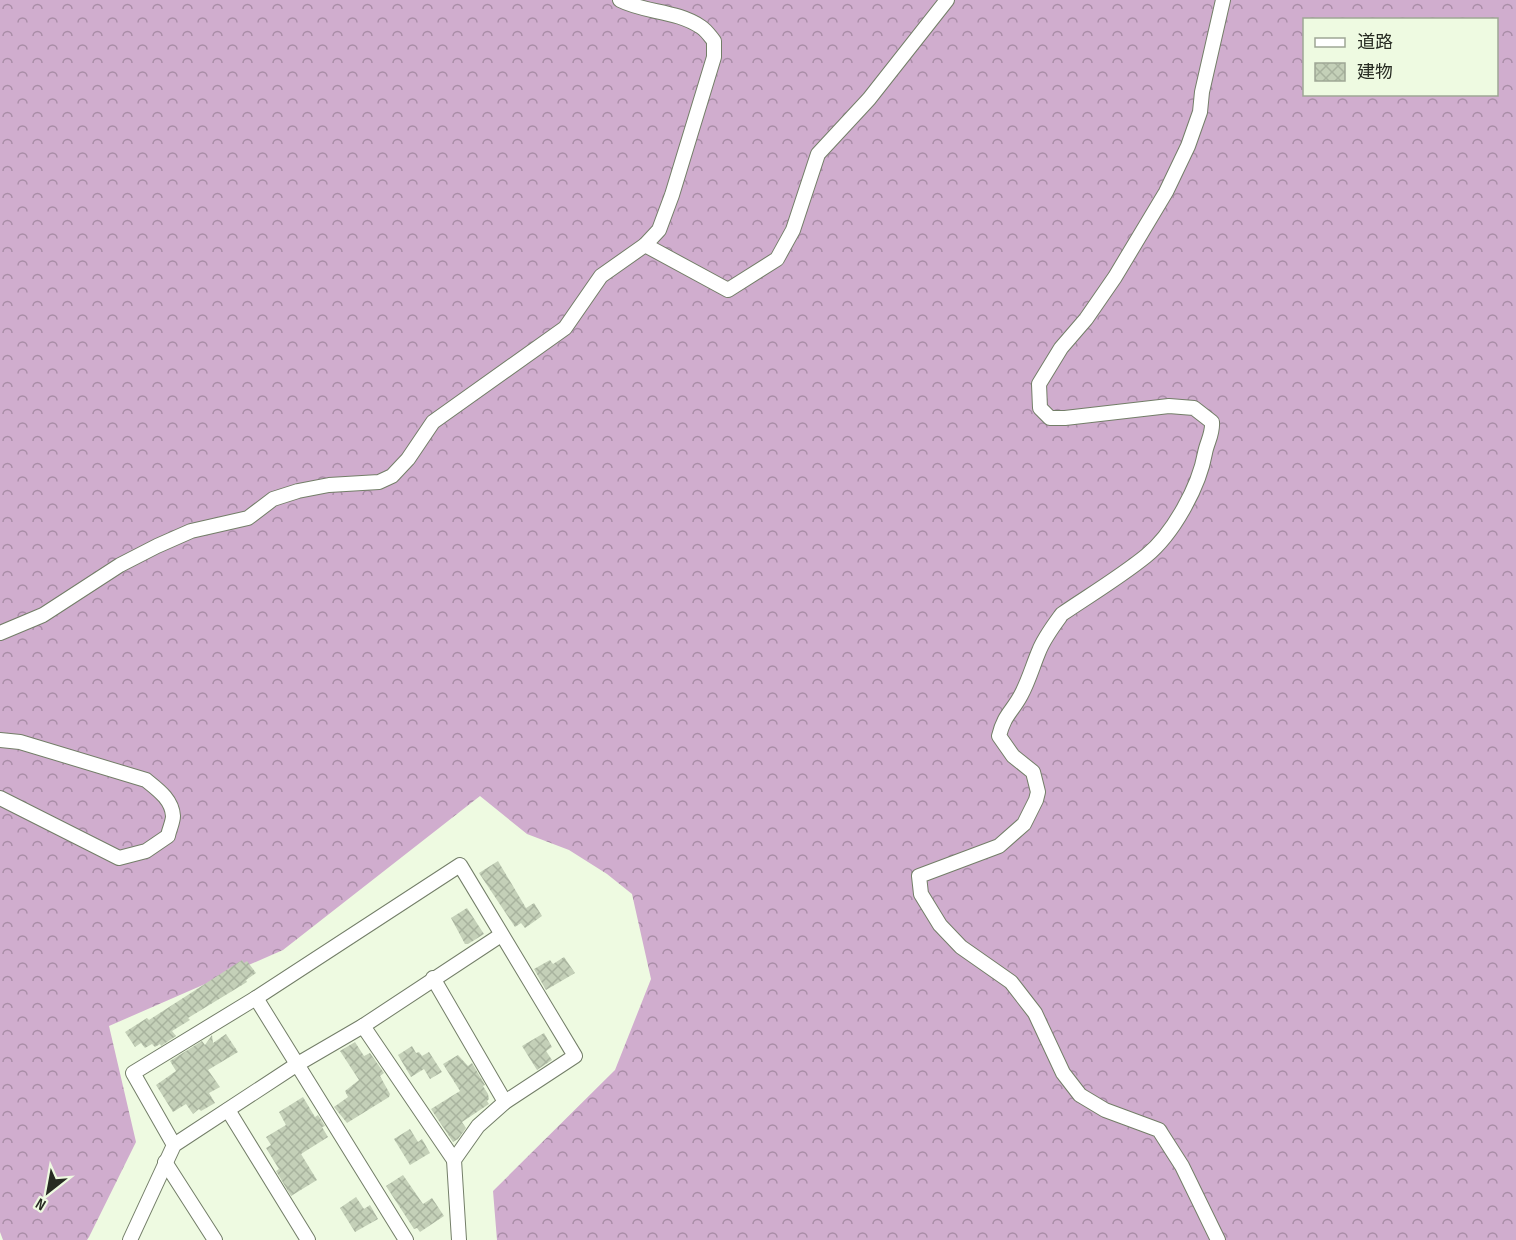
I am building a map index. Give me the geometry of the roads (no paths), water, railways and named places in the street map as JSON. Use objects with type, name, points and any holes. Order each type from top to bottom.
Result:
[{"type":"street","points":[[0,633],[43,615],[120,565],[191,531],[248,518],[273,499],[298,491],[328,485],[379,482],[392,476],[433,423],[565,328],[601,276],[645,245],[659,230],[714,57],[714,41],[702,27],[672,14],[632,6],[620,0]]},
{"type":"street","points":[[645,245],[728,290],[777,259],[793,230],[818,154],[869,99],[947,0]]},
{"type":"street","points":[[1218,1240],[1182,1166],[1159,1130],[1106,1110],[1080,1095],[1064,1073],[1035,1013],[1011,982],[961,947],[940,925],[921,894],[919,876],[999,846],[1024,824],[1038,792],[1033,772],[1013,756],[999,736],[1003,720],[1020,697],[1033,671],[1039,650],[1055,623],[1062,614],[1147,555],[1173,526],[1191,494],[1205,459],[1213,433],[1212,422],[1194,408],[1169,406],[1050,418],[1040,408],[1038,392],[1039,384],[1061,348],[1086,319],[1115,277],[1166,192],[1188,148],[1200,112],[1202,92],[1223,0]]},
{"type":"street","points":[[0,740],[20,742],[146,780],[169,802],[173,816],[168,836],[146,851],[119,858],[0,798]]},
{"type":"street","points":[[174,1145],[133,1073],[256,998],[460,865],[576,1056],[505,1102],[478,1126],[454,1160]]},
{"type":"street","points":[[130,1240],[174,1145],[296,1065],[363,1026],[501,935]]},
{"type":"street","points":[[433,978],[505,1102]]},
{"type":"street","points":[[256,998],[406,1240]]},
{"type":"street","points":[[363,1026],[454,1160],[459,1240]]},
{"type":"street","points":[[228,1110],[308,1240]]},
{"type":"street","points":[[165,1162],[215,1240]]}]
